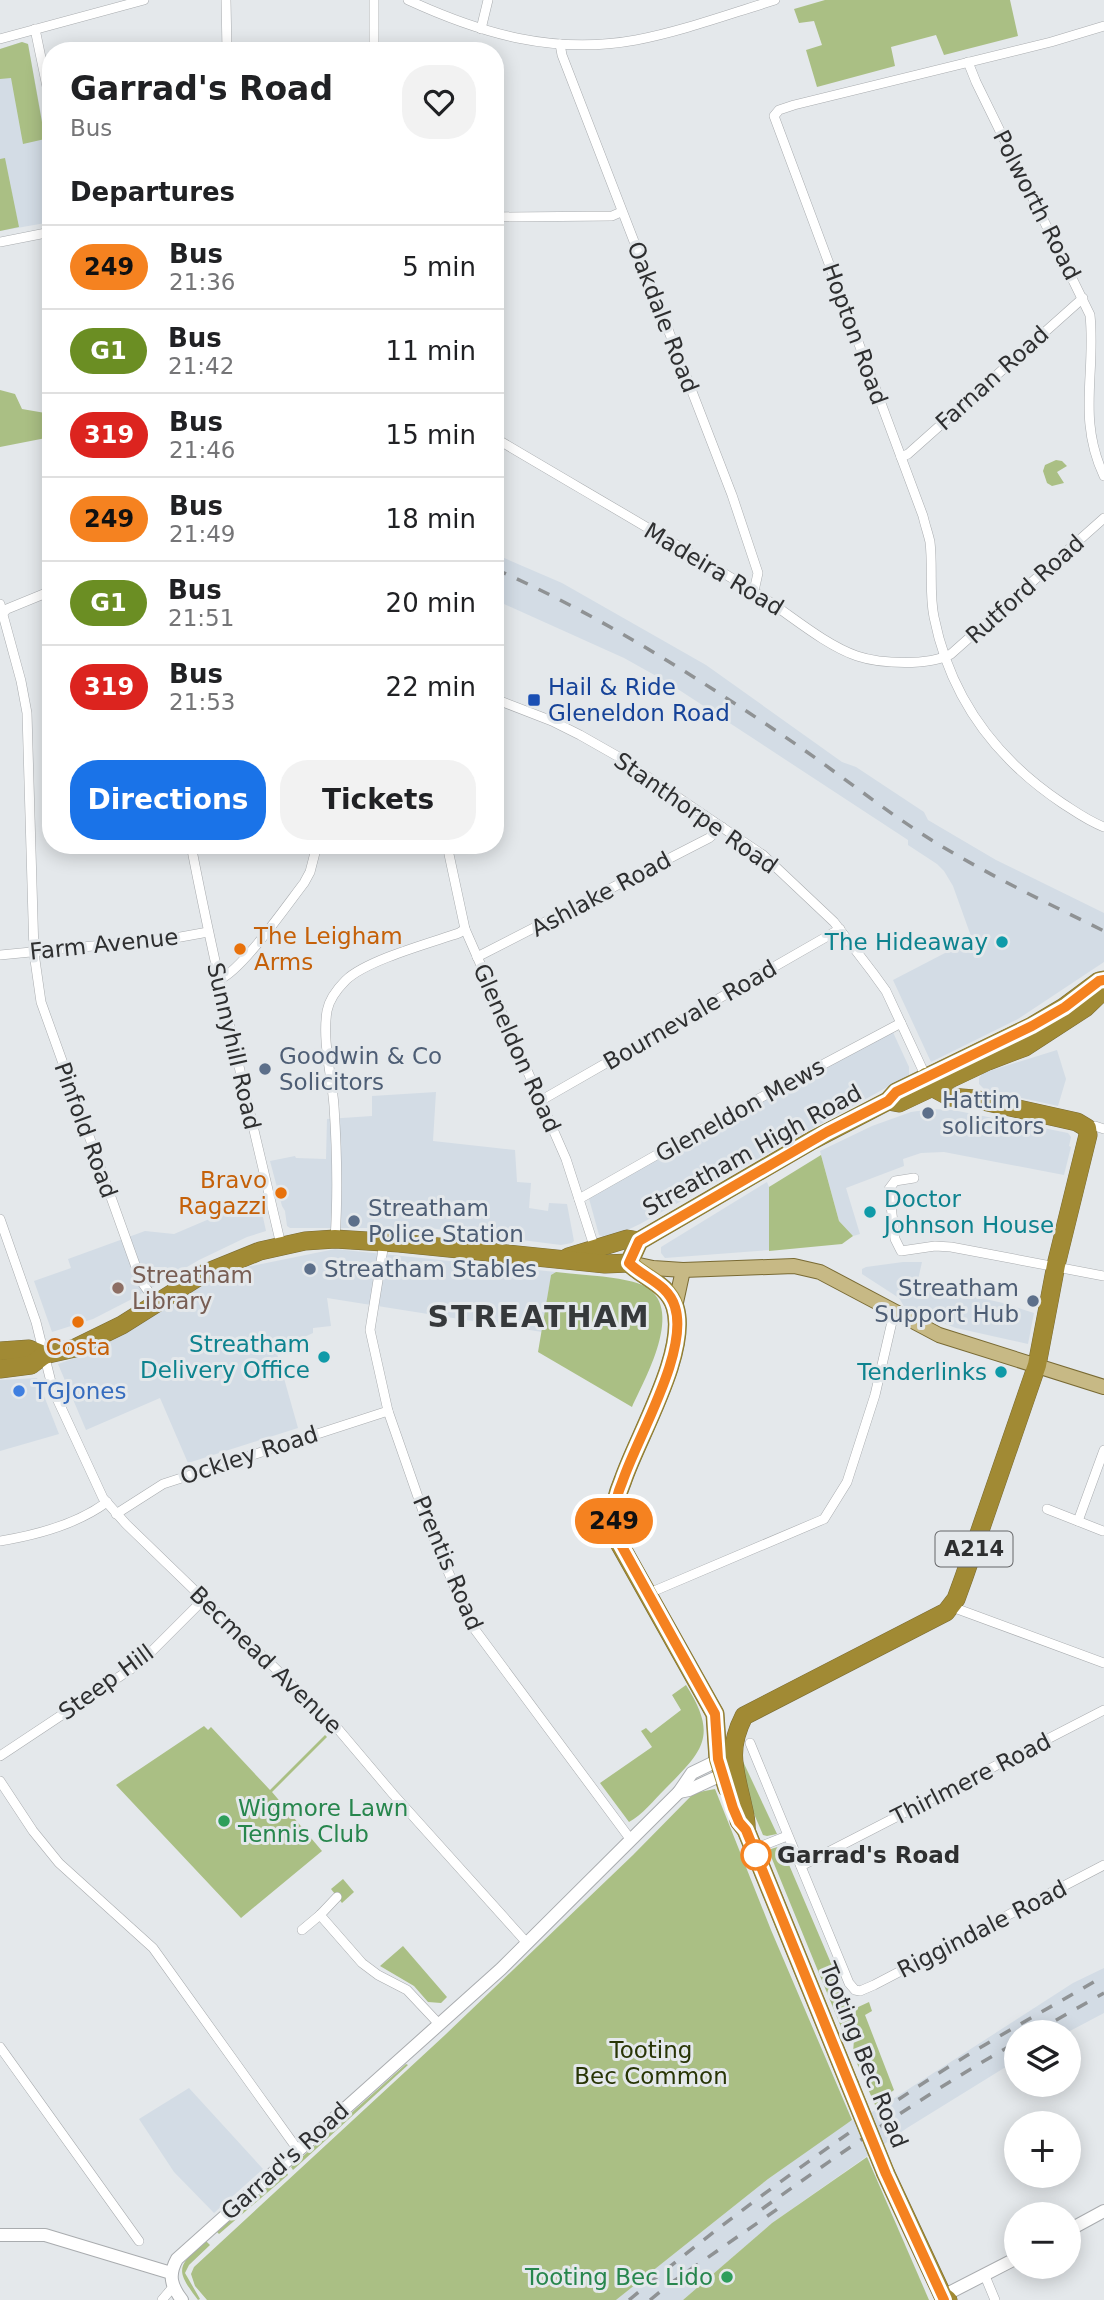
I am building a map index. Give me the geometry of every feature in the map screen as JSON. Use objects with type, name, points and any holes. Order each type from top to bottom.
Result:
[{"type":"highway","name":"Streatham High Road","points":[[930,1082],[1065,1007],[1104,980]]},
{"type":"highway","name":"Streatham High Road","points":[[565,1259],[576,1253],[626,1240],[639,1241],[832,1129],[888,1101],[896,1092],[971,1069],[1025,1047],[1071,1018],[1104,990]]},
{"type":"highway","points":[[971,1069],[965,1079],[974,1099]]},
{"type":"highway","name":"A214","points":[[930,1082],[950,1097],[974,1099],[1096,1128]]},
{"type":"highway","name":"A214","points":[[952,1607],[1037,1365],[1056,1265],[1087,1135],[1096,1128]]},
{"type":"highway","name":"Streatham High Road","points":[[0,1351],[29,1349],[44,1355],[75,1348],[122,1325],[203,1274],[281,1245],[335,1240],[606,1264],[629,1263],[639,1241]]},
{"type":"highway","points":[[629,1263],[637,1271],[657,1282],[675,1307],[676,1345],[669,1372],[618,1493],[614,1521],[620,1543],[715,1714],[741,1721],[952,1607]]},
{"type":"highway","points":[[0,1369],[31,1365],[44,1355]]},
{"type":"highway","name":"Tooting Bec Road","points":[[715,1714],[737,1816],[754,1849],[886,2174],[945,2298]]},
{"type":"highway","points":[[726,1763],[741,1721]]},
{"type":"main road","points":[[629,1263],[683,1270],[794,1266],[830,1277],[939,1335],[1104,1387]]},
{"type":"main road","points":[[675,1307],[683,1270]]},
{"type":"main road","name":"Garrad's Road","points":[[171,2273],[177,2259],[501,1969],[679,1792],[692,1773],[726,1763]]},
{"type":"main road","points":[[1081,2223],[1104,2211]]},
{"type":"main road","points":[[0,2235],[31,2234],[55,2237],[171,2273],[173,2287],[182,2300]]},
{"type":"main road","points":[[945,2298],[1004,2265]]},
{"type":"street","points":[[0,39],[142,0]]},
{"type":"street","points":[[226,0],[227,42]]},
{"type":"street","points":[[374,0],[374,42]]},
{"type":"street","points":[[408,0],[481,29],[521,40],[560,44],[599,44],[640,39],[775,0]]},
{"type":"street","points":[[481,29],[488,0]]},
{"type":"street","name":"Hopton Road","points":[[1104,26],[1051,42],[794,105],[779,110],[774,116],[930,541],[933,613],[944,658],[955,684],[988,735],[1008,760],[1051,795],[1104,827]]},
{"type":"street","points":[[35,29],[42,63]]},
{"type":"street","name":"Oakdale Road","points":[[560,44],[561,53],[621,212],[732,495],[758,573],[754,591]]},
{"type":"street","name":"Polworth Road","points":[[968,62],[1090,315],[1092,335],[1089,429],[1104,476]]},
{"type":"street","points":[[504,217],[612,216],[621,212]]},
{"type":"street","points":[[0,243],[42,235]]},
{"type":"street","name":"Farnan Road","points":[[901,457],[908,454],[1083,298]]},
{"type":"street","name":"Madeira Road","points":[[504,443],[754,591],[835,645],[857,656],[899,662],[944,658]]},
{"type":"street","name":"Rutford Road","points":[[944,658],[1104,518]]},
{"type":"street","points":[[2,609],[42,595]]},
{"type":"street","name":"Pinfold Road","points":[[2,609],[27,713],[34,953],[41,1002],[141,1281],[156,1302]]},
{"type":"street","name":"Stanthorpe Road","points":[[504,702],[552,721],[617,756],[763,855],[840,929],[886,991],[930,1082]]},
{"type":"street","name":"Ashlake Road","points":[[477,957],[709,838],[722,827]]},
{"type":"street","name":"Sunnyhill Road","points":[[193,854],[208,932],[281,1245]]},
{"type":"street","points":[[220,979],[241,963],[303,883],[310,872],[315,854]]},
{"type":"street","name":"Gleneldon Road","points":[[449,854],[465,929],[566,1159],[595,1249]]},
{"type":"street","points":[[335,1240],[336,1148],[325,1027],[328,1008],[342,985],[363,968],[465,929]]},
{"type":"street","name":"Bournevale Road","points":[[540,1101],[840,929]]},
{"type":"street","name":"Farm Avenue","points":[[0,955],[208,932]]},
{"type":"street","name":"Gleneldon Mews","points":[[579,1199],[901,1023]]},
{"type":"street","points":[[914,1178],[895,1181],[888,1189],[895,1239],[901,1251],[935,1246],[951,1247],[1104,1276]]},
{"type":"street","name":"Becmead Avenue","points":[[0,1219],[35,1317],[53,1390],[107,1502],[116,1514],[338,1729],[527,1943]]},
{"type":"street","name":"Prentis Road","points":[[384,1243],[370,1330],[388,1411],[425,1517],[470,1623],[631,1840]]},
{"type":"street","points":[[647,1594],[824,1519],[838,1499],[851,1469],[875,1395],[894,1313]]},
{"type":"street","name":"Ockley Road","points":[[116,1514],[163,1483],[388,1411]]},
{"type":"street","points":[[1078,1521],[1104,1450]]},
{"type":"street","points":[[0,1541],[55,1528],[92,1513],[107,1502]]},
{"type":"street","points":[[1047,1509],[1103,1531]]},
{"type":"street","name":"Steep Hill","points":[[1,1756],[140,1663],[204,1599]]},
{"type":"street","points":[[952,1607],[1104,1663]]},
{"type":"street","name":"Thirlmere Road","points":[[801,1866],[1104,1710]]},
{"type":"street","points":[[750,1743],[801,1866]]},
{"type":"street","points":[[0,1781],[28,1825],[59,1863],[153,1948],[298,2150]]},
{"type":"street","points":[[754,1849],[787,1836]]},
{"type":"street","name":"Riggindale Road","points":[[801,1866],[849,1983],[860,1992],[1104,1865]]},
{"type":"street","points":[[302,1930],[337,1896]]},
{"type":"street","points":[[320,1915],[362,1963],[407,1990],[439,2024]]},
{"type":"street","points":[[0,2047],[139,2241]]},
{"type":"street","points":[[985,2276],[995,2300]]},
{"type":"street","points":[[162,2300],[173,2287]]},
{"type":"shaded area","points":[[22,42],[28,44],[42,119],[42,224],[0,231],[0,49]]},
{"type":"shaded area","points":[[504,558],[562,583],[706,665],[842,762],[856,767],[924,812],[928,820],[996,860],[1104,913],[1104,962],[1018,1019],[931,1062],[893,980],[972,939],[953,886],[944,871],[908,845],[908,840],[667,682],[624,658],[504,604]]},
{"type":"shaded area","points":[[891,1028],[909,1067],[909,1075],[640,1224],[619,1234],[603,1237],[599,1235],[588,1195]]},
{"type":"shaded area","points":[[1057,1050],[1066,1079],[1058,1106],[985,1090],[979,1084],[983,1073]]},
{"type":"shaded area","points":[[436,1092],[433,1141],[515,1150],[517,1182],[531,1183],[529,1208],[548,1211],[549,1203],[567,1204],[574,1241],[572,1243],[561,1245],[429,1228],[287,1226],[270,1161],[295,1156],[326,1159],[327,1119],[372,1116],[372,1096]]},
{"type":"shaded area","points":[[953,1110],[1068,1133],[1071,1147],[1064,1175],[944,1152],[921,1153],[903,1159],[904,1166],[846,1188],[860,1234],[853,1236],[839,1221],[820,1151],[872,1126],[911,1112]]},
{"type":"shaded area","points":[[767,1182],[769,1250],[665,1258],[661,1253],[661,1247]]},
{"type":"shaded area","points":[[261,1208],[266,1231],[199,1260],[93,1319],[52,1332],[34,1281],[71,1268],[68,1259],[145,1231],[174,1234],[221,1214]]},
{"type":"shaded area","points":[[335,1249],[556,1272],[551,1275],[542,1332],[327,1298],[331,1326],[313,1328],[313,1333],[276,1350],[298,1428],[188,1463],[160,1398],[86,1430],[58,1364],[97,1350],[193,1290],[246,1267]]},
{"type":"shaded area","points":[[922,1262],[917,1284],[928,1283],[1034,1313],[1028,1344],[956,1328],[914,1312],[905,1308],[899,1298],[862,1274],[862,1269],[866,1267]]},
{"type":"shaded area","points":[[37,1378],[59,1434],[0,1451],[0,1380]]},
{"type":"shaded area","points":[[1104,1968],[1104,2013],[1081,2025],[1081,2020],[1016,2020],[1073,1983]]},
{"type":"shaded area","points":[[1004,2027],[1004,2068],[907,2128],[772,2223],[683,2300],[616,2300],[768,2179],[845,2124],[876,2110]]},
{"type":"shaded area","points":[[189,2088],[263,2169],[214,2213],[174,2172],[139,2119]]},
{"type":"green space","points":[[825,0],[1010,0],[1018,36],[944,55],[936,35],[891,47],[895,66],[817,87],[806,50],[822,45],[814,21],[799,23],[794,9]]},
{"type":"green space","points":[[22,42],[28,44],[42,122],[42,140],[23,144],[11,78],[0,79],[0,49]]},
{"type":"green space","points":[[5,158],[19,227],[0,231],[0,159]]},
{"type":"green space","points":[[0,390],[15,394],[22,409],[42,412],[42,439],[0,447]]},
{"type":"green space","points":[[1056,460],[1067,466],[1057,472],[1064,483],[1052,486],[1047,483],[1043,471],[1045,465]]},
{"type":"green space","points":[[821,1155],[839,1221],[853,1236],[842,1244],[769,1251],[769,1187]]},
{"type":"green space","points":[[556,1272],[637,1283],[653,1292],[661,1305],[660,1340],[632,1407],[538,1352],[551,1275]]},
{"type":"green space","points":[[686,1685],[702,1717],[702,1742],[689,1763],[629,1822],[600,1783],[652,1747],[641,1731],[646,1728],[651,1733],[681,1710],[672,1695]]},
{"type":"green space","name":"Wigmore Lawn Tennis Club","points":[[204,1726],[208,1730],[211,1727],[270,1790],[325,1735],[327,1737],[272,1792],[322,1851],[241,1918],[116,1785]]},
{"type":"green space","points":[[740,1755],[777,1834],[763,1835],[752,1809]]},
{"type":"green space","name":"Tooting Bec Common","points":[[715,1789],[771,1930],[852,2120],[768,2179],[616,2300],[207,2300],[195,2286],[191,2274],[194,2267],[445,2035],[694,1793]]},
{"type":"green space","points":[[781,1846],[845,1996],[847,2012],[851,2017],[848,2044],[770,1854],[771,1849]]},
{"type":"green space","points":[[343,1879],[354,1892],[342,1903],[331,1889]]},
{"type":"green space","points":[[403,1946],[447,1997],[441,2003],[428,2002],[414,1986],[380,1966]]},
{"type":"green space","points":[[869,2002],[872,2011],[865,2015],[894,2090],[875,2105],[853,2054],[856,2008]]},
{"type":"green space","points":[[408,2065],[293,2170],[291,2167]]},
{"type":"green space","points":[[867,2157],[929,2300],[683,2300],[772,2223]]},
{"type":"green space","points":[[286,2171],[288,2175],[219,2234],[217,2232]]},
{"type":"green space","points":[[205,2240],[210,2245],[189,2265],[185,2273],[200,2299],[198,2300],[182,2274],[182,2268],[189,2256]]},
{"type":"railway","points":[[504,573],[574,607],[687,673],[797,745],[944,848],[1104,931]]},
{"type":"railway","points":[[629,2300],[700,2242],[887,2107],[969,2054],[1104,1976]]},
{"type":"railway","points":[[1056,2020],[1104,1993]]},
{"type":"railway","points":[[762,2209],[919,2101],[1004,2049]]},
{"type":"railway","points":[[650,2300],[779,2208]]},
{"type":"bus line","name":"249","points":[[944,2300],[886,2174],[746,1830],[733,1808],[718,1759],[715,1714],[620,1543],[614,1521],[618,1493],[669,1372],[677,1332],[675,1307],[665,1290],[629,1263],[639,1241],[843,1123],[888,1101],[896,1092],[1032,1026],[1104,980]]},
{"type":"place","name":"Hail & Ride Gleneldon Road","points":[[534,700]]},
{"type":"place","name":"The Hideaway","points":[[1002,942]]},
{"type":"place","name":"The Leigham Arms","points":[[240,949]]},
{"type":"place","name":"Goodwin & Co Solicitors","points":[[265,1069]]},
{"type":"place","name":"Hattim solicitors","points":[[928,1113]]},
{"type":"place","name":"Bravo Ragazzi","points":[[281,1193]]},
{"type":"place","name":"Doctor Johnson House","points":[[870,1212]]},
{"type":"place","name":"Streatham Police Station","points":[[354,1221]]},
{"type":"place","name":"Streatham Stables","points":[[310,1269]]},
{"type":"place","name":"Streatham Library","points":[[118,1288]]},
{"type":"place","name":"Streatham Support Hub","points":[[1033,1301]]},
{"type":"place","name":"Costa","points":[[78,1322]]},
{"type":"place","name":"Streatham Delivery Office","points":[[324,1357]]},
{"type":"place","name":"Tenderlinks","points":[[1001,1372]]},
{"type":"place","name":"TGJones","points":[[19,1391]]},
{"type":"place","name":"Wigmore Lawn Tennis Club","points":[[224,1821]]},
{"type":"place","name":"Garrad's Road","points":[[756,1855]]},
{"type":"place","name":"Tooting Bec Lido","points":[[727,2277]]},
{"type":"district","name":"STREATHAM","points":[[539,1316]]}]
